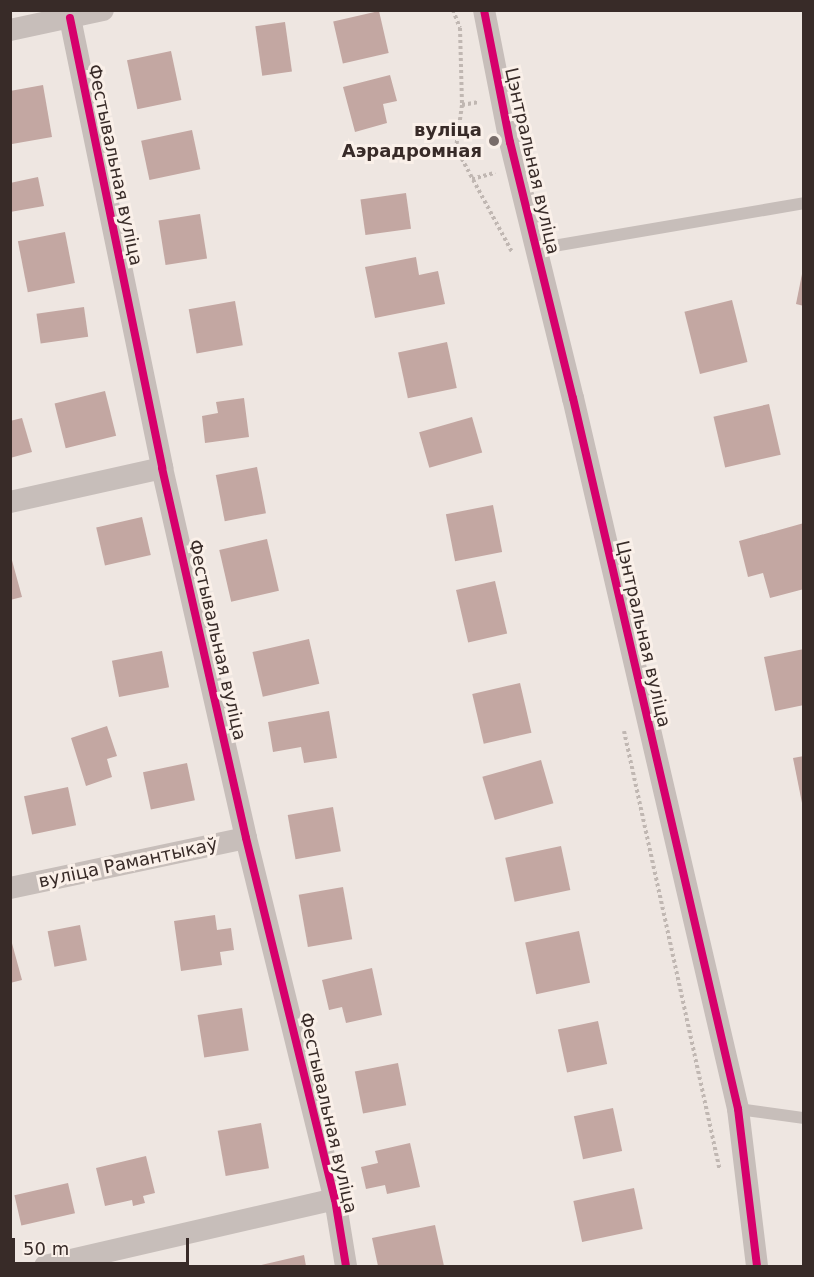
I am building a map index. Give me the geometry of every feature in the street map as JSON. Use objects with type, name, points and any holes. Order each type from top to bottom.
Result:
[{"type":"street","points":[[10,30],[103,10]]},
{"type":"street","name":"Цэнтральная вуліца","points":[[484,10],[510,142],[738,1109],[757,1266]]},
{"type":"street","name":"Фестывальная вуліца","points":[[70,18],[162,468],[246,838],[335,1199],[346,1266]]},
{"type":"street","points":[[10,502],[162,468]]},
{"type":"street","name":"вуліца Рамантыкаў","points":[[10,888],[246,838]]},
{"type":"street","points":[[45,1266],[335,1199]]},
{"type":"lane","points":[[536,249],[804,203]]},
{"type":"lane","points":[[738,1109],[804,1118]]},
{"type":"path","points":[[453,10],[460,28],[462,105],[456,148],[515,257]]},
{"type":"path","points":[[622,719],[721,1173]]},
{"type":"building","points":[[379,11],[389,53],[343,63],[333,22]]},
{"type":"building","points":[[285,22],[292,72],[262,76],[255,26]]},
{"type":"building","points":[[171,51],[181,100],[137,109],[127,60]]},
{"type":"building","points":[[390,75],[397,101],[383,104],[387,123],[355,132],[343,87]]},
{"type":"building","points":[[43,85],[52,137],[12,144],[10,91]]},
{"type":"building","points":[[192,130],[200,169],[149,180],[141,141]]},
{"type":"building","points":[[38,177],[44,206],[10,212],[10,183]]},
{"type":"building","points":[[406,193],[411,229],[365,235],[360,199]]},
{"type":"building","points":[[200,214],[207,258],[166,265],[159,221]]},
{"type":"building","points":[[65,232],[75,283],[28,292],[18,241]]},
{"type":"building","points":[[416,257],[419,275],[438,271],[445,304],[375,318],[365,267]]},
{"type":"building","points":[[802,274],[804,274],[804,306],[796,304]]},
{"type":"building","points":[[732,300],[747,362],[700,374],[684,312]]},
{"type":"building","points":[[235,301],[243,345],[197,353],[189,309]]},
{"type":"building","points":[[84,307],[88,337],[41,343],[36,314]]},
{"type":"building","points":[[447,342],[457,388],[408,398],[398,352]]},
{"type":"building","points":[[105,391],[116,436],[66,448],[55,404]]},
{"type":"building","points":[[244,398],[249,437],[205,443],[202,416],[218,413],[216,402]]},
{"type":"building","points":[[769,404],[781,455],[725,467],[713,417]]},
{"type":"building","points":[[472,417],[482,453],[429,468],[419,432]]},
{"type":"building","points":[[22,418],[32,452],[10,458],[10,421]]},
{"type":"building","points":[[257,467],[266,513],[225,521],[216,475]]},
{"type":"building","points":[[493,505],[502,552],[455,561],[446,514]]},
{"type":"building","points":[[142,517],[151,555],[105,566],[96,528]]},
{"type":"building","points":[[804,523],[804,589],[770,598],[763,573],[748,577],[739,541]]},
{"type":"building","points":[[267,539],[279,591],[231,602],[219,550]]},
{"type":"building","points":[[10,553],[22,597],[10,600]]},
{"type":"building","points":[[495,581],[507,634],[468,643],[456,590]]},
{"type":"building","points":[[309,639],[319,684],[263,697],[252,652]]},
{"type":"building","points":[[804,649],[804,705],[775,711],[764,657]]},
{"type":"building","points":[[162,651],[169,687],[119,697],[112,661]]},
{"type":"building","points":[[520,683],[531,733],[484,744],[472,694]]},
{"type":"building","points":[[329,711],[337,758],[304,763],[301,747],[273,752],[268,722]]},
{"type":"building","points":[[107,726],[117,756],[107,759],[112,777],[86,786],[71,738]]},
{"type":"building","points":[[804,756],[804,803],[802,803],[793,758]]},
{"type":"building","points":[[541,760],[553,803],[495,820],[482,777]]},
{"type":"building","points":[[187,763],[195,800],[151,810],[143,772]]},
{"type":"building","points":[[68,787],[76,825],[32,835],[24,796]]},
{"type":"building","points":[[333,807],[341,851],[296,859],[288,815]]},
{"type":"building","points":[[561,846],[570,890],[515,902],[505,858]]},
{"type":"building","points":[[343,887],[352,939],[308,947],[299,895]]},
{"type":"building","points":[[215,915],[217,930],[231,928],[234,950],[220,952],[222,965],[181,971],[174,921]]},
{"type":"building","points":[[80,925],[87,960],[54,967],[48,931]]},
{"type":"building","points":[[579,931],[590,983],[536,994],[525,942]]},
{"type":"building","points":[[10,936],[22,980],[10,983]]},
{"type":"building","points":[[372,968],[382,1015],[346,1023],[342,1007],[329,1010],[322,980]]},
{"type":"building","points":[[242,1008],[249,1050],[204,1058],[198,1015]]},
{"type":"building","points":[[598,1021],[607,1064],[567,1073],[558,1030]]},
{"type":"building","points":[[398,1063],[406,1105],[363,1114],[355,1071]]},
{"type":"building","points":[[613,1108],[622,1151],[583,1159],[574,1116]]},
{"type":"building","points":[[261,1123],[269,1168],[226,1176],[218,1131]]},
{"type":"building","points":[[410,1143],[420,1187],[387,1194],[385,1185],[366,1189],[361,1167],[378,1163],[375,1151]]},
{"type":"building","points":[[146,1156],[155,1193],[143,1196],[145,1203],[133,1206],[132,1200],[105,1206],[96,1168]]},
{"type":"building","points":[[68,1183],[75,1213],[21,1226],[14,1195]]},
{"type":"building","points":[[634,1188],[643,1229],[582,1242],[573,1201]]},
{"type":"building","points":[[435,1225],[444,1266],[378,1266],[372,1238]]},
{"type":"building","points":[[304,1255],[306,1266],[257,1266]]},
{"type":"cycle path","points":[[484,10],[510,142],[573,398],[738,1109],[757,1266]]},
{"type":"cycle path","points":[[70,18],[162,468],[246,838],[335,1199],[346,1266]]},
{"type":"place","name":"вуліца Аэрадромная","points":[[494,141]]}]
